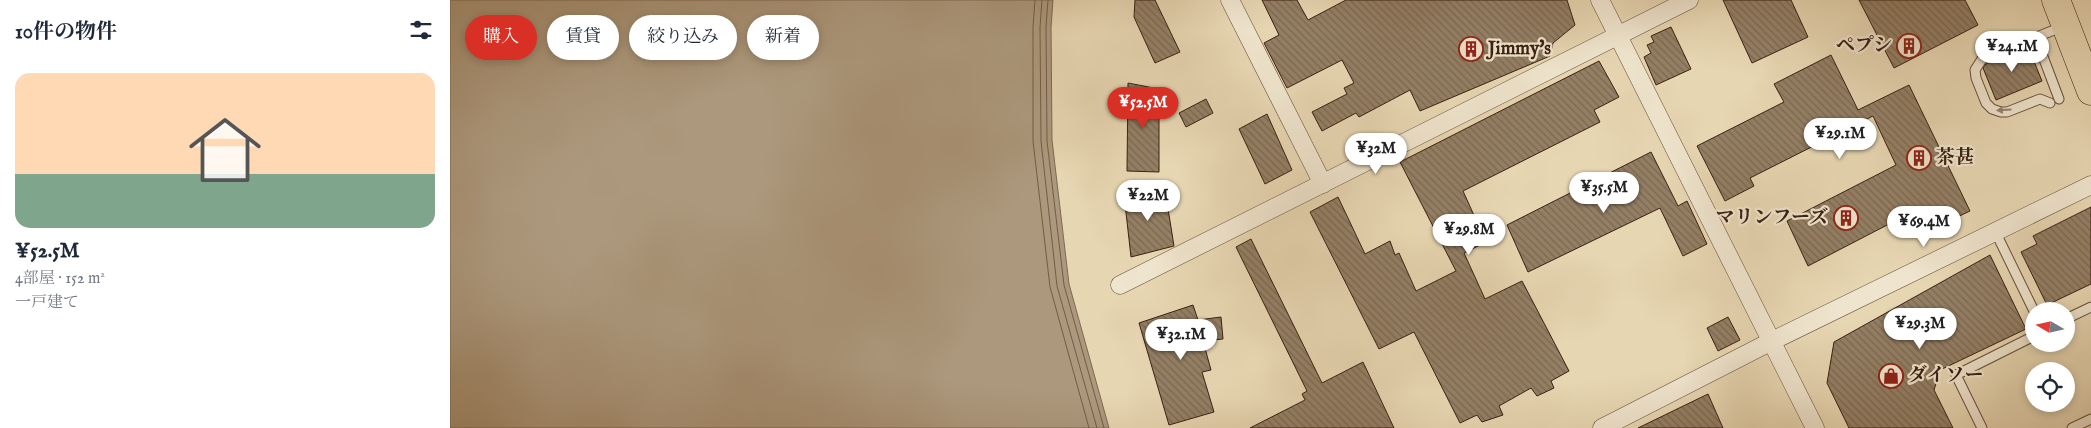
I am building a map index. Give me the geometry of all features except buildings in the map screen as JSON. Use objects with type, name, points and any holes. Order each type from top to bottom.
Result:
[{"type":"highway","points":[[2056,0],[2091,91]]},
{"type":"street","points":[[1230,0],[1323,184]]},
{"type":"street","points":[[1600,0],[1815,428]]},
{"type":"street","points":[[1120,286],[1689,0]]},
{"type":"street","points":[[1602,428],[1772,341],[2091,185]]},
{"type":"lane","points":[[2036,38],[2054,101],[2040,99],[2007,112],[1996,111],[1986,103],[1976,78],[1975,70],[1982,59],[2066,25]]},
{"type":"lane","points":[[1995,231],[2030,302]]},
{"type":"lane","points":[[2075,315],[2091,307]]},
{"type":"lane","points":[[1982,428],[1956,375],[2025,340]]},
{"type":"lane","points":[[2072,428],[2091,419]]},
{"type":"water","points":[[450,0],[1053,0],[1051,27],[1052,140],[1069,284],[1109,428],[450,428]]},
{"type":"place","name":"ペプシ","points":[[1909,46]]},
{"type":"place","name":"Jimmy's","points":[[1471,49]]},
{"type":"place","name":"茶甚","points":[[1919,158]]},
{"type":"place","name":"マリンフーズ","points":[[1846,218]]},
{"type":"place","name":"ダイソー","points":[[1891,376]]}]
